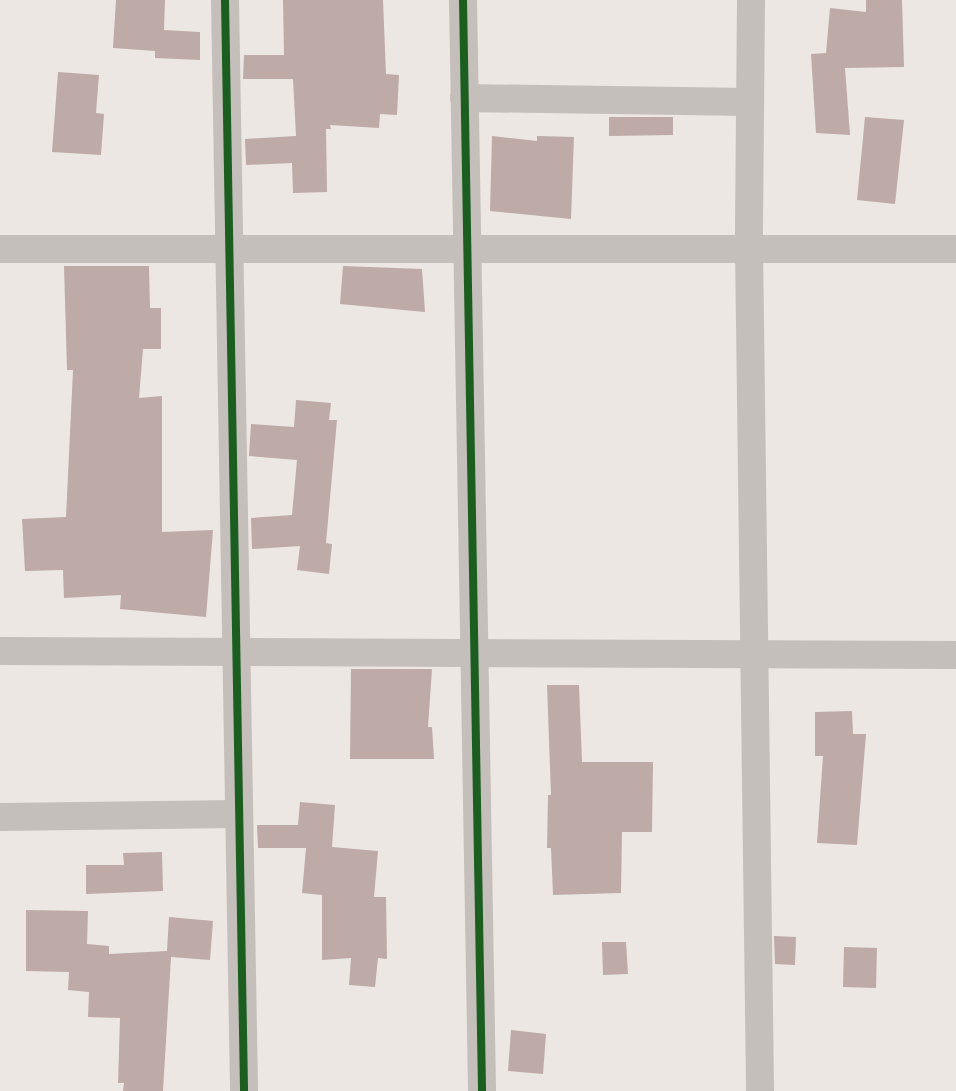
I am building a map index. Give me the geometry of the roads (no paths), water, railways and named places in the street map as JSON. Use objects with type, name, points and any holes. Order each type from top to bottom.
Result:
[{"type":"street","points":[[225,0],[227,250],[244,1091]]},
{"type":"street","points":[[463,0],[465,252],[482,1091]]},
{"type":"street","points":[[751,0],[749,247],[760,1091]]},
{"type":"street","points":[[464,98],[750,102]]},
{"type":"street","points":[[0,249],[465,252],[749,247],[956,249]]},
{"type":"street","points":[[0,651],[236,654],[956,655]]},
{"type":"street","points":[[0,817],[237,814]]}]
